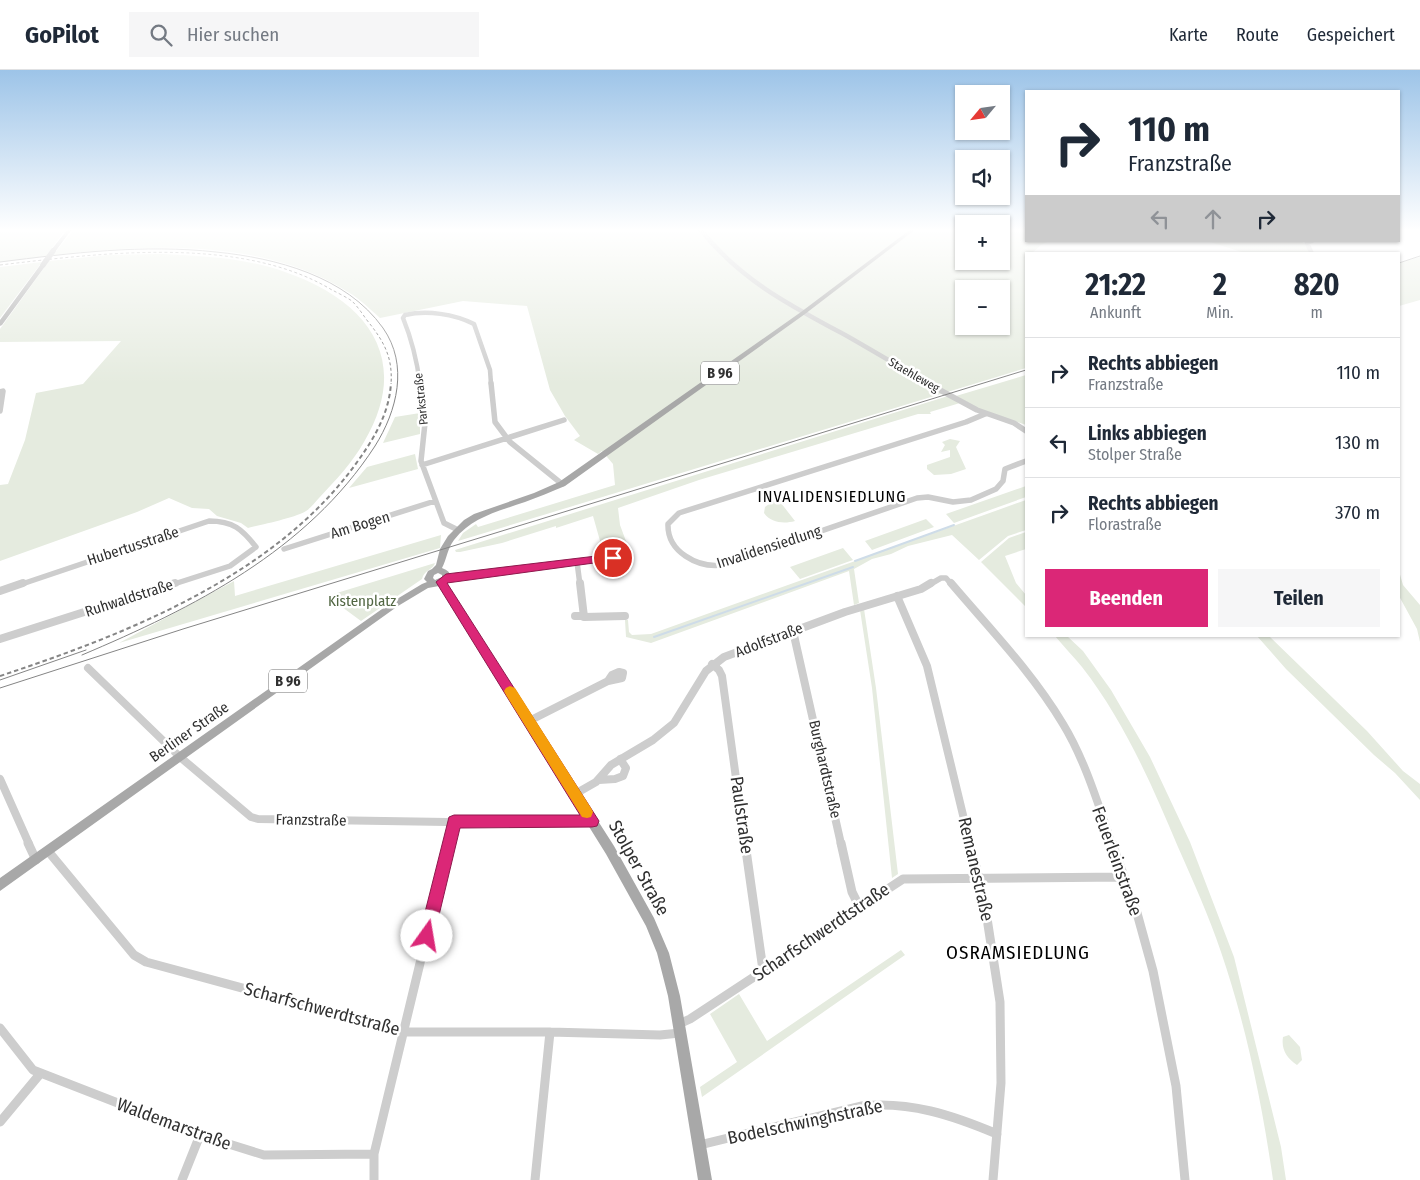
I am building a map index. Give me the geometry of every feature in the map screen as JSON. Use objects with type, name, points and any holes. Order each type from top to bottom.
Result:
[{"type":"main road","points":[[0,324],[31,281]]},
{"type":"main road","name":"B 96","points":[[439,578],[436,570],[440,566],[444,551],[459,530],[486,513],[562,484],[846,281]]},
{"type":"main road","name":"B 96","points":[[439,578],[449,543]]},
{"type":"main road","name":"Berliner Straße","points":[[0,885],[395,604],[439,578]]},
{"type":"main road","name":"Stolper Straße","points":[[439,578],[592,821],[650,922],[665,962],[680,1029],[705,1180]]},
{"type":"street","name":"Staehleweg","points":[[754,281],[803,313],[985,414],[1008,420],[1025,430]]},
{"type":"street","name":"Parkstraße","points":[[459,530],[445,524],[422,465],[420,454],[425,420],[417,361],[410,334],[403,318],[408,314],[420,312],[466,320],[475,325],[490,372],[495,421],[507,439]]},
{"type":"street","points":[[0,392],[3,391],[0,411]]},
{"type":"street","name":"Invalidensiedlung","points":[[985,414],[956,426],[685,510],[670,520],[668,533],[675,545],[688,560],[706,566],[722,565],[917,498],[924,497],[959,502],[983,496],[995,491],[1002,484],[1005,469],[1025,461]]},
{"type":"street","points":[[422,465],[564,420]]},
{"type":"street","points":[[507,439],[562,484]]},
{"type":"street","name":"Am Bogen","points":[[284,549],[435,501]]},
{"type":"street","name":"Hubertusstraße","points":[[0,591],[209,520],[242,529],[256,547],[255,550]]},
{"type":"street","name":"Ruhwaldstraße","points":[[0,639],[233,565],[255,550]]},
{"type":"street","points":[[439,578],[631,556]]},
{"type":"street","points":[[577,562],[579,616],[587,618],[625,616]]},
{"type":"street","name":"Adolfstraße","points":[[599,780],[606,769],[661,734],[675,722],[685,708],[702,673],[724,657],[854,608],[921,590],[941,578],[946,578],[952,584]]},
{"type":"street","name":"Feuerleinstraße","points":[[952,584],[1035,681],[1064,725],[1086,775],[1137,913],[1147,948],[1169,1046],[1178,1102],[1185,1180]]},
{"type":"street","name":"Remanestraße","points":[[897,596],[927,666],[990,928],[1001,1009],[1001,1083],[992,1180]]},
{"type":"street","name":"Burghardtstraße","points":[[793,631],[852,892],[859,906]]},
{"type":"street","name":"Paulstraße","points":[[712,664],[719,670],[722,676],[763,970]]},
{"type":"street","name":"Franzstraße","points":[[88,668],[180,757],[245,813],[258,819],[592,821]]},
{"type":"street","points":[[529,722],[608,681]]},
{"type":"street","points":[[575,794],[599,780],[615,780],[623,776],[626,768],[620,759]]},
{"type":"street","points":[[0,779],[36,860]]},
{"type":"street","points":[[374,1180],[374,1154],[405,1032],[454,821]]},
{"type":"street","name":"Scharfschwerdtstraße","points":[[48,851],[139,959],[405,1032],[550,1032],[660,1035],[680,1029],[690,1019],[859,906],[903,879],[1124,877]]},
{"type":"street","name":"Waldemarstraße","points":[[0,1028],[33,1070],[40,1074],[200,1135],[264,1155],[374,1154]]},
{"type":"street","points":[[535,1180],[550,1032]]},
{"type":"street","points":[[0,1122],[40,1074]]},
{"type":"street","name":"Bodelschwinghstraße","points":[[699,1145],[861,1106],[886,1103],[908,1104],[942,1112],[997,1134]]},
{"type":"street","points":[[182,1180],[200,1135]]},
{"type":"green space","points":[[0,281],[28,281],[0,318]]},
{"type":"green space","points":[[35,281],[306,281],[339,299],[359,316],[374,336],[382,359],[384,384],[378,412],[364,442],[343,471],[311,507],[302,513],[248,528],[241,523],[217,516],[209,509],[192,508],[169,498],[137,512],[0,561],[0,485],[8,484],[25,440],[36,393],[83,384],[121,341],[0,342],[0,329]]},
{"type":"green space","points":[[327,281],[955,281],[955,335],[1010,335],[1010,281],[1025,281],[1025,368],[458,541],[463,533],[476,524],[478,527],[615,485],[613,464],[602,451],[598,454],[574,440],[580,436],[565,416],[550,390],[527,306],[463,301],[380,318],[365,304]]},
{"type":"green space","points":[[1400,281],[1420,281],[1420,300],[1400,306]]},
{"type":"green space","points":[[1025,375],[1025,425],[979,409],[956,396]]},
{"type":"green space","points":[[948,396],[960,403],[930,412],[931,414],[918,414],[699,480],[618,508],[620,525],[630,552],[604,555],[593,516],[502,543],[460,552],[455,550]]},
{"type":"green space","points":[[420,413],[420,434],[383,443],[395,417]]},
{"type":"green space","points":[[950,439],[960,441],[956,447],[966,469],[951,474],[934,475],[927,469],[927,465],[950,457],[950,450],[941,452],[945,445],[942,442]]},
{"type":"green space","points":[[415,454],[418,469],[349,488],[367,467]]},
{"type":"green space","points":[[1025,486],[1025,497],[954,523],[946,514]]},
{"type":"green space","points":[[777,498],[795,521],[778,522],[770,519],[764,513],[765,507]]},
{"type":"green space","points":[[1025,500],[1025,530],[1008,536],[979,560],[952,535],[908,546],[891,554],[872,559],[854,569],[859,603],[854,605],[849,571],[651,643],[626,637],[625,620],[628,620],[629,632],[632,635],[651,634]]},
{"type":"green space","points":[[926,519],[934,527],[872,550],[865,541]]},
{"type":"green space","points":[[1025,532],[1025,549],[1005,556],[1016,583],[1025,594],[1025,606],[981,562],[1009,538]]},
{"type":"green space","points":[[441,535],[440,548],[119,643],[234,581],[235,596]]},
{"type":"green space","points":[[843,548],[853,560],[800,579],[790,567]]},
{"type":"green space","name":"Kistenplatz","points":[[435,563],[422,579],[361,621],[327,596]]},
{"type":"green space","points":[[1400,574],[1403,585],[1420,605],[1420,642],[1417,629],[1400,598]]},
{"type":"green space","points":[[864,609],[876,688],[898,874],[892,878],[872,688],[860,610]]},
{"type":"green space","points":[[1056,637],[1068,637],[1083,651],[1111,690],[1150,757],[1190,842],[1234,957],[1281,1147],[1286,1180],[1273,1180],[1264,1122],[1246,1036],[1221,952],[1201,899],[1136,754],[1111,709],[1082,667]]},
{"type":"green space","points":[[1258,637],[1270,637],[1367,731],[1403,771],[1420,784],[1420,800],[1395,773],[1286,669]]},
{"type":"green space","points":[[901,950],[905,955],[702,1097],[700,1087],[737,1062],[710,1014],[739,994],[767,1041]]},
{"type":"green space","points":[[1289,1035],[1300,1047],[1302,1060],[1297,1065],[1290,1060],[1284,1050],[1283,1037]]},
{"type":"waterway","points":[[855,561],[954,525]]},
{"type":"waterway","points":[[654,637],[853,567]]},
{"type":"tram line","points":[[82,655],[124,637],[206,596],[282,546],[316,516],[347,483],[375,446],[383,432],[394,403],[398,372],[396,357],[391,342],[383,328],[368,310],[350,295],[325,281]]},
{"type":"tram line","points":[[0,688],[183,629],[1025,370]]},
{"type":"tram line","points":[[0,680],[86,650]]},
{"type":"railway","points":[[312,281],[342,295],[356,305],[386,349],[390,365],[391,383]]},
{"type":"railway","points":[[0,676],[98,641],[147,620],[195,596],[241,569],[283,539],[322,504],[362,456],[379,427],[387,406],[391,383]]},
{"type":"slow traffic","points":[[510,691],[587,812]]},
{"type":"district","name":"INVALIDENSIEDLUNG","points":[[832,496]]},
{"type":"district","name":"OSRAMSIEDLUNG","points":[[1018,952]]},
{"type":"route","points":[[427,936],[454,821],[592,821],[441,582],[446,578],[613,558]]}]
